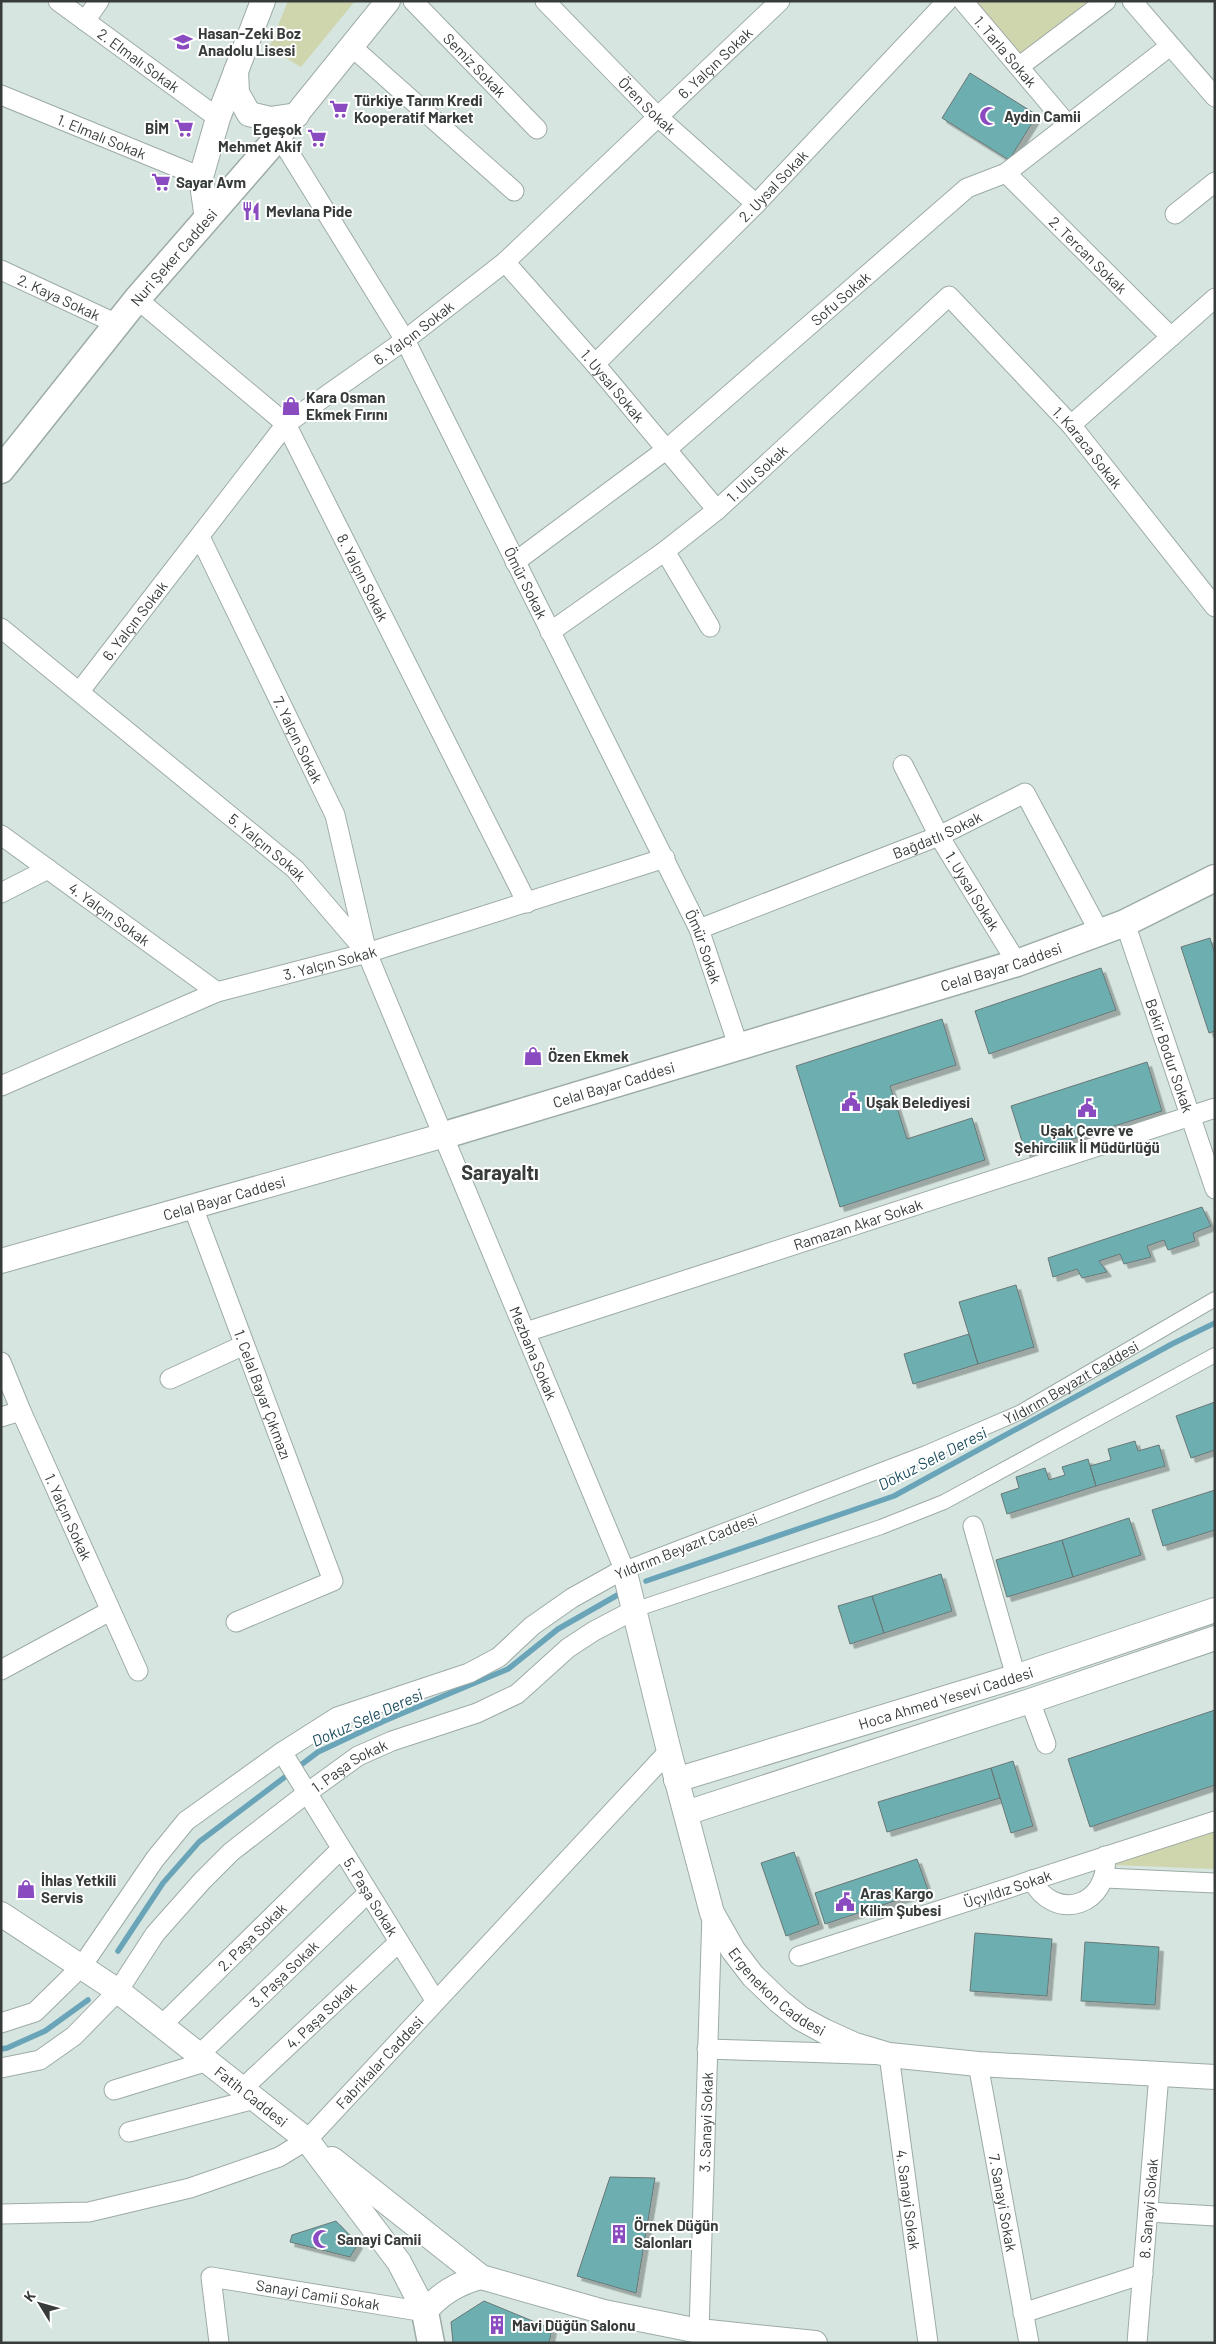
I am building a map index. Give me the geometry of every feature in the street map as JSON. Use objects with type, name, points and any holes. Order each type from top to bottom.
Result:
[{"type":"main road","name":"Nuri Şeker Caddesi","points":[[1,470],[137,299],[278,136]]},
{"type":"main road","name":"Celal Bayar Caddesi","points":[[445,1136],[1017,963],[1100,933],[1215,878]]},
{"type":"main road","name":"Fatih Caddesi","points":[[425,2312],[430,2343]]},
{"type":"street","name":"2. Elmalı Sokak","points":[[58,1],[218,118]]},
{"type":"street","points":[[85,21],[99,1]]},
{"type":"street","points":[[206,219],[201,177],[218,118],[263,1]]},
{"type":"street","name":"Nuri Şeker Caddesi","points":[[278,136],[388,1]]},
{"type":"street","name":"Semiz Sokak","points":[[413,1],[537,129]]},
{"type":"street","name":"Ören Sokak","points":[[545,1],[657,116],[756,204]]},
{"type":"street","name":"6. Yalçın Sokak","points":[[80,691],[286,424],[405,340],[505,262],[780,1]]},
{"type":"street","name":"2. Uysal Sokak","points":[[595,364],[756,204],[948,1]]},
{"type":"street","name":"1. Tarla Sokak","points":[[963,1],[1020,66],[1067,124]]},
{"type":"street","points":[[1020,66],[1106,1]]},
{"type":"street","points":[[1132,1],[1215,97]]},
{"type":"street","name":"Sofu Sokak","points":[[515,562],[667,449],[967,188],[1006,173],[1170,46]]},
{"type":"street","points":[[352,47],[514,191]]},
{"type":"street","points":[[236,71],[237,93],[249,114],[270,119],[297,115]]},
{"type":"street","name":"1. Elmalı Sokak","points":[[1,95],[201,177]]},
{"type":"street","name":"Ömür Sokak","points":[[278,136],[405,340],[700,929],[739,1048]]},
{"type":"street","name":"2. Tercan Sokak","points":[[1006,173],[1171,337]]},
{"type":"street","points":[[1175,214],[1215,182]]},
{"type":"street","name":"1. Uysal Sokak","points":[[505,262],[595,364],[717,510]]},
{"type":"street","name":"2. Kaya Sokak","points":[[1,270],[117,324]]},
{"type":"street","name":"1. Karaca Sokak","points":[[949,296],[1071,425],[1215,608]]},
{"type":"street","name":"1. Ulu Sokak","points":[[550,632],[665,551],[717,510],[949,296]]},
{"type":"street","name":"8. Yalçın Sokak","points":[[137,299],[286,424],[527,903]]},
{"type":"street","points":[[1071,425],[1171,337],[1212,308]]},
{"type":"street","name":"7. Yalçın Sokak","points":[[200,537],[335,816],[367,953]]},
{"type":"street","points":[[665,551],[710,627]]},
{"type":"street","name":"5. Yalçın Sokak","points":[[1,628],[80,691],[294,869],[367,953],[445,1136]]},
{"type":"street","name":"1. Uysal Sokak","points":[[904,765],[939,836],[1017,963]]},
{"type":"street","name":"Bağdatlı Sokak","points":[[700,929],[939,836],[1025,793],[1100,933]]},
{"type":"street","name":"4. Yalçın Sokak","points":[[1,835],[217,992]]},
{"type":"street","name":"3. Yalçın Sokak","points":[[1,1086],[217,992],[367,953],[665,858]]},
{"type":"street","points":[[1,893],[48,869]]},
{"type":"street","name":"Bekir Bodur Sokak","points":[[1125,922],[1215,1189]]},
{"type":"street","name":"Ramazan Akar Sokak","points":[[526,1332],[1215,1108]]},
{"type":"street","name":"Celal Bayar Caddesi","points":[[1,1261],[445,1136]]},
{"type":"street","name":"Mezbaha Sokak","points":[[445,1136],[624,1569]]},
{"type":"street","name":"1. Celal Bayar Çıkmazı","points":[[193,1207],[333,1581],[236,1622]]},
{"type":"street","name":"Yıldırım Beyazıt Caddesi","points":[[1,2023],[35,2012],[82,1966],[155,1858],[186,1822],[284,1756],[337,1717],[469,1673],[499,1657],[540,1620],[572,1598],[624,1569],[926,1453],[1021,1412],[1215,1299]]},
{"type":"street","points":[[170,1379],[244,1345]]},
{"type":"street","points":[[634,1610],[881,1527],[944,1502],[1215,1355]]},
{"type":"street","name":"1. Yalçın Sokak","points":[[1,1362],[21,1411],[138,1671]]},
{"type":"street","points":[[1,1417],[21,1411]]},
{"type":"street","points":[[973,1526],[1016,1677]]},
{"type":"street","name":"Ergenekon Caddesi","points":[[624,1569],[676,1780],[712,1913],[733,1950],[753,1976],[800,2018],[855,2045],[889,2055],[978,2064],[1215,2077]]},
{"type":"street","name":"1. Paşa Sokak","points":[[1,2068],[40,2060],[74,2036],[118,1991],[155,1934],[202,1881],[303,1787],[358,1756],[392,1741],[477,1713],[517,1694],[568,1648],[594,1631],[634,1610]]},
{"type":"street","name":"Hoca Ahmed Yesevi Caddesi","points":[[676,1780],[1016,1677],[1215,1610]]},
{"type":"street","points":[[1,1670],[110,1611]]},
{"type":"street","name":"Hoca Ahmed Yesevi Caddesi","points":[[686,1813],[1030,1701],[1215,1638]]},
{"type":"street","points":[[1030,1701],[1046,1744]]},
{"type":"street","name":"Fabrikalar Caddesi","points":[[1,2214],[89,2212],[116,2206],[208,2181],[279,2157],[307,2140],[435,2000],[669,1751]]},
{"type":"street","name":"5. Paşa Sokak","points":[[284,1756],[435,2000]]},
{"type":"street","name":"Üçyıldız Sokak","points":[[799,1956],[1215,1821]]},
{"type":"street","name":"2. Paşa Sokak","points":[[162,2025],[341,1848]]},
{"type":"street","points":[[1032,1880],[1037,1889],[1046,1898],[1056,1903],[1068,1905],[1080,1903],[1091,1898],[1105,1878],[1105,1856]]},
{"type":"street","points":[[1105,1878],[1215,1882]]},
{"type":"street","name":"3. Paşa Sokak","points":[[204,2058],[368,1893]]},
{"type":"street","name":"3. Sanayi Sokak","points":[[699,2331],[712,1913]]},
{"type":"street","name":"Fatih Caddesi","points":[[1,1914],[118,1991],[307,2140],[398,2262],[425,2312]]},
{"type":"street","name":"4. Paşa Sokak","points":[[248,2094],[399,1942]]},
{"type":"street","points":[[708,2049],[889,2055]]},
{"type":"street","name":"4. Sanayi Sokak","points":[[889,2055],[928,2343]]},
{"type":"street","points":[[114,2090],[204,2058]]},
{"type":"street","name":"7. Sanayi Sokak","points":[[978,2064],[1029,2343]]},
{"type":"street","name":"8. Sanayi Sokak","points":[[1137,2343],[1159,2074]]},
{"type":"street","points":[[129,2132],[248,2094]]},
{"type":"street","points":[[307,2140],[482,2276],[604,2312],[699,2331],[815,2343]]},
{"type":"street","points":[[1148,2212],[1215,2216]]},
{"type":"street","points":[[1023,2312],[1142,2274]]},
{"type":"street","points":[[425,2312],[436,2298],[461,2282],[482,2276]]},
{"type":"street","name":"Sanayi Camii Sokak","points":[[219,2343],[211,2277],[425,2312]]},
{"type":"green space","points":[[288,1],[355,1],[301,67],[269,48]]},
{"type":"green space","points":[[976,1],[1089,1],[1022,57]]},
{"type":"green space","points":[[1215,1829],[1215,1869],[1114,1865]]},
{"type":"building","name":"Aydın Camii","points":[[970,73],[1037,115],[1009,160],[942,118]]},
{"type":"building","points":[[1210,938],[1215,954],[1215,1031],[1209,1033],[1181,947]]},
{"type":"building","points":[[1101,968],[1116,1010],[989,1054],[975,1011]]},
{"type":"building","name":"Uşak Belediyesi","points":[[942,1019],[956,1065],[890,1086],[907,1139],[972,1118],[985,1160],[840,1207],[796,1066]]},
{"type":"building","name":"Uşak Çevre ve Şehircilik İl Müdürlüğü","points":[[1147,1062],[1162,1111],[1026,1154],[1011,1106]]},
{"type":"building","points":[[1202,1207],[1211,1226],[1193,1233],[1195,1241],[1168,1250],[1164,1240],[1147,1246],[1151,1257],[1124,1264],[1120,1254],[1099,1261],[1107,1272],[1082,1278],[1077,1269],[1053,1277],[1048,1258]]},
{"type":"building","points":[[1016,1285],[1034,1347],[978,1364],[959,1302]]},
{"type":"building","points":[[969,1334],[978,1364],[913,1384],[904,1354]]},
{"type":"building","points":[[1215,1402],[1215,1450],[1191,1458],[1176,1416]]},
{"type":"building","points":[[1135,1441],[1138,1451],[1159,1445],[1165,1466],[1096,1486],[1090,1466],[1111,1460],[1108,1449]]},
{"type":"building","points":[[1088,1459],[1096,1486],[1007,1514],[1001,1494],[1019,1488],[1016,1477],[1045,1468],[1049,1480],[1065,1475],[1062,1467]]},
{"type":"building","points":[[1215,1490],[1215,1530],[1163,1546],[1152,1510]]},
{"type":"building","points":[[1129,1518],[1141,1555],[1073,1577],[1062,1540]]},
{"type":"building","points":[[1062,1540],[1073,1577],[1007,1597],[996,1560]]},
{"type":"building","points":[[941,1574],[952,1611],[884,1633],[872,1596]]},
{"type":"building","points":[[872,1596],[884,1633],[850,1644],[838,1606]]},
{"type":"building","points":[[1215,1710],[1215,1785],[1090,1827],[1068,1759]]},
{"type":"building","points":[[1013,1761],[1033,1826],[1011,1833],[991,1768]]},
{"type":"building","points":[[991,1768],[1000,1798],[887,1832],[878,1802]]},
{"type":"building","points":[[794,1852],[819,1924],[786,1936],[761,1863]]},
{"type":"building","points":[[917,1859],[928,1890],[825,1924],[815,1893]]},
{"type":"building","points":[[975,1933],[1052,1939],[1047,1996],[970,1991]]},
{"type":"building","points":[[1085,1942],[1159,1947],[1155,2005],[1081,2001]]},
{"type":"building","name":"Örnek Düğün Salonları","points":[[610,2177],[655,2178],[636,2293],[577,2276]]},
{"type":"building","name":"Sanayi Camii","points":[[336,2221],[358,2244],[350,2257],[290,2242],[292,2235]]},
{"type":"building","name":"Mavi Düğün Salonu","points":[[484,2301],[552,2329],[549,2343],[453,2343],[451,2322]]},
{"type":"waterway","name":"Dokuz Sele Deresi","points":[[646,1581],[894,1496],[1172,1344],[1215,1323]]},
{"type":"waterway","name":"Dokuz Sele Deresi","points":[[118,1951],[163,1883],[199,1842],[318,1752],[384,1721],[508,1669],[558,1629],[621,1593]]},
{"type":"waterway","name":"Dokuz Sele Deresi","points":[[1,2049],[45,2031],[88,2000]]},
{"type":"place","name":"Hasan-Zeki Boz Anadolu Lisesi","points":[[183,42]]},
{"type":"place","name":"Türkiye Tarım Kredi Kooperatif Market","points":[[339,109]]},
{"type":"place","name":"Aydın Camii","points":[[989,116]]},
{"type":"place","name":"BİM","points":[[184,128]]},
{"type":"place","name":"Egeşok Mehmet Akif","points":[[317,138]]},
{"type":"place","name":"Sayar Avm","points":[[161,182]]},
{"type":"place","name":"Mevlana Pide","points":[[251,211]]},
{"type":"place","name":"Kara Osman Ekmek Fırını","points":[[291,406]]},
{"type":"place","name":"Özen Ekmek","points":[[533,1056]]},
{"type":"place","name":"Uşak Belediyesi","points":[[851,1102]]},
{"type":"place","name":"Uşak Çevre ve Şehircilik İl Müdürlüğü","points":[[1087,1108]]},
{"type":"place","name":"İhlas Yetkili Servis","points":[[26,1889]]},
{"type":"place","name":"Aras Kargo Kilim Şubesi","points":[[845,1902]]},
{"type":"place","name":"Örnek Düğün Salonları","points":[[619,2234]]},
{"type":"place","name":"Sanayi Camii","points":[[322,2239]]},
{"type":"place","name":"Mavi Düğün Salonu","points":[[497,2325]]},
{"type":"district","name":"Sarayaltı","points":[[500,1172]]}]
